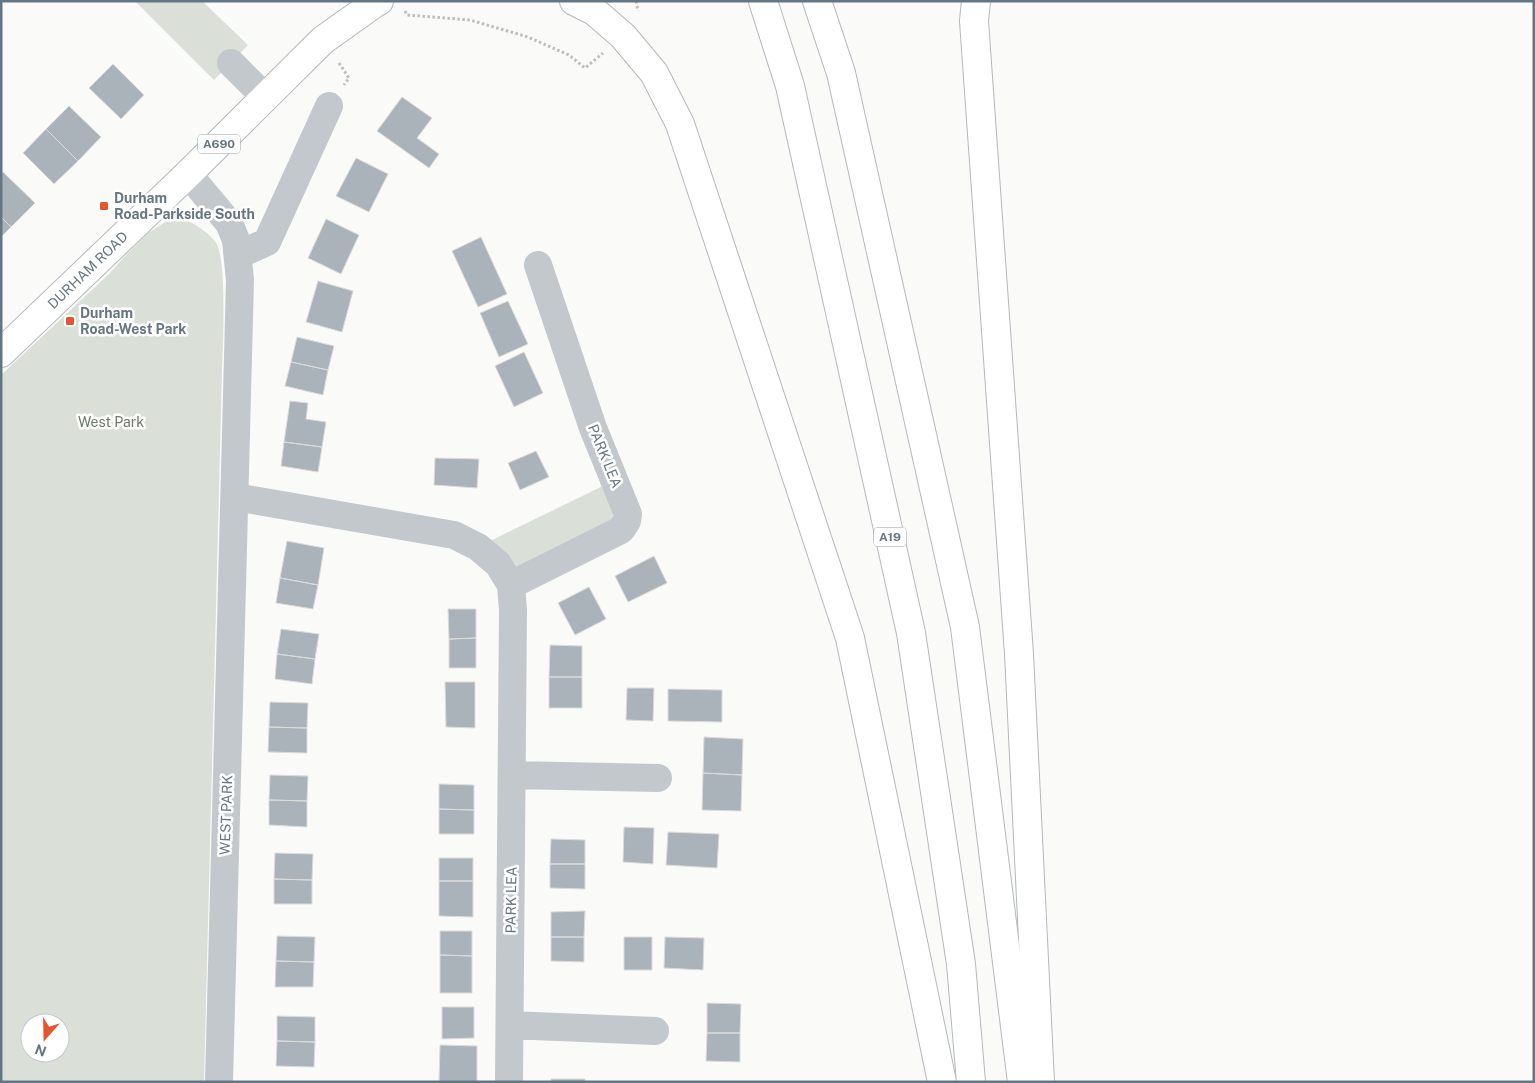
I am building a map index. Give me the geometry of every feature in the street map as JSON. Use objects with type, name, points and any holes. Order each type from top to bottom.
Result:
[{"type":"highway","name":"A690","points":[[323,40],[346,1]]},
{"type":"highway","points":[[574,1],[594,11],[624,36],[654,73],[680,124],[850,638],[942,1082]]},
{"type":"highway","name":"A19","points":[[763,1],[790,86],[911,633],[962,964],[972,1082]]},
{"type":"highway","points":[[817,1],[841,73],[965,627],[1022,1082]]},
{"type":"highway","points":[[976,1],[975,31],[1019,654],[1040,1082]]},
{"type":"highway","name":"A690","points":[[323,40],[375,3],[392,5]]},
{"type":"highway","name":"DURHAM ROAD","points":[[1,354],[188,174],[323,40]]},
{"type":"street","points":[[231,63],[266,97]]},
{"type":"street","points":[[238,255],[266,242],[329,106]]},
{"type":"street","name":"WEST PARK","points":[[188,174],[229,223],[236,240],[240,280],[219,1082]]},
{"type":"street","name":"PARK LEA","points":[[511,584],[621,530],[627,521],[628,514],[593,428],[538,265]]},
{"type":"street","name":"PARK LEA","points":[[235,497],[454,535],[478,547],[498,564],[511,584],[513,610],[513,775],[510,1082]]},
{"type":"street","points":[[513,775],[658,779]]},
{"type":"street","points":[[510,1025],[655,1030]]},
{"type":"path","points":[[392,5],[407,15],[470,20],[528,37],[569,55],[585,68],[640,25],[636,1]]},
{"type":"path","points":[[323,40],[350,78],[329,106]]},
{"type":"green space","points":[[135,1],[202,1],[248,45],[214,80]]},
{"type":"green space","name":"West Park","points":[[186,220],[213,239],[219,252],[222,266],[223,343],[204,1082],[1,1082],[1,375],[109,274],[148,233],[167,221]]},
{"type":"green space","points":[[615,480],[628,514],[511,585],[478,547]]},
{"type":"building","points":[[113,64],[144,95],[121,119],[89,88]]},
{"type":"building","points":[[402,97],[432,118],[417,138],[439,154],[429,168],[377,131]]},
{"type":"building","points":[[69,106],[101,137],[78,161],[46,129]]},
{"type":"building","points":[[46,129],[78,161],[54,184],[23,153]]},
{"type":"building","points":[[356,158],[388,174],[369,212],[336,196]]},
{"type":"building","points":[[3,172],[35,203],[11,227],[1,217],[1,174]]},
{"type":"building","points":[[1,217],[11,227],[1,237]]},
{"type":"building","points":[[326,219],[359,235],[341,274],[308,258]]},
{"type":"building","points":[[481,237],[507,294],[478,307],[452,251]]},
{"type":"building","points":[[318,281],[353,291],[342,332],[306,322]]},
{"type":"building","points":[[508,301],[528,344],[499,357],[480,313]]},
{"type":"building","points":[[297,337],[334,346],[328,370],[291,362]]},
{"type":"building","points":[[524,352],[543,393],[514,407],[495,366]]},
{"type":"building","points":[[291,362],[328,370],[323,395],[285,386]]},
{"type":"building","points":[[290,401],[308,403],[306,419],[326,422],[322,447],[284,442]]},
{"type":"building","points":[[284,442],[322,447],[318,472],[281,466]]},
{"type":"building","points":[[536,451],[549,477],[520,490],[508,463]]},
{"type":"building","points":[[435,458],[479,459],[477,488],[434,485]]},
{"type":"building","points":[[287,541],[324,548],[318,585],[280,578]]},
{"type":"building","points":[[654,556],[667,583],[628,602],[615,576]]},
{"type":"building","points":[[280,578],[318,585],[313,609],[276,603]]},
{"type":"building","points":[[589,587],[606,619],[575,635],[558,603]]},
{"type":"building","points":[[448,609],[476,609],[476,638],[449,639]]},
{"type":"building","points":[[281,629],[319,634],[315,659],[277,654]]},
{"type":"building","points":[[476,638],[476,668],[449,668],[449,639]]},
{"type":"building","points":[[550,645],[582,646],[582,677],[549,677]]},
{"type":"building","points":[[277,654],[315,659],[312,684],[275,679]]},
{"type":"building","points":[[549,677],[582,677],[582,708],[549,708]]},
{"type":"building","points":[[445,682],[475,682],[475,728],[446,727]]},
{"type":"building","points":[[627,688],[654,688],[653,721],[626,720]]},
{"type":"building","points":[[668,689],[722,690],[722,722],[668,721]]},
{"type":"building","points":[[270,702],[308,703],[307,728],[269,727]]},
{"type":"building","points":[[269,727],[307,728],[307,753],[268,752]]},
{"type":"building","points":[[704,737],[743,739],[742,775],[703,773]]},
{"type":"building","points":[[703,773],[742,775],[741,811],[702,810]]},
{"type":"building","points":[[270,775],[308,776],[307,801],[269,800]]},
{"type":"building","points":[[439,784],[474,785],[474,810],[439,809]]},
{"type":"building","points":[[269,800],[307,801],[307,827],[269,825]]},
{"type":"building","points":[[439,809],[474,810],[474,834],[439,834]]},
{"type":"building","points":[[624,827],[654,828],[653,864],[623,862]]},
{"type":"building","points":[[668,832],[719,834],[717,868],[666,865]]},
{"type":"building","points":[[551,839],[585,840],[585,864],[550,864]]},
{"type":"building","points":[[275,853],[313,854],[312,880],[274,879]]},
{"type":"building","points":[[439,858],[473,858],[473,881],[439,881]]},
{"type":"building","points":[[550,864],[585,864],[585,889],[550,888]]},
{"type":"building","points":[[274,879],[312,880],[312,904],[274,904]]},
{"type":"building","points":[[439,881],[473,881],[473,917],[439,916]]},
{"type":"building","points":[[585,911],[584,937],[551,937],[551,912]]},
{"type":"building","points":[[440,931],[472,931],[472,956],[440,955]]},
{"type":"building","points":[[277,936],[315,937],[314,962],[276,961]]},
{"type":"building","points":[[551,937],[584,937],[584,962],[551,961]]},
{"type":"building","points":[[624,937],[652,937],[652,970],[624,970]]},
{"type":"building","points":[[665,937],[704,938],[703,970],[664,968]]},
{"type":"building","points":[[440,955],[472,956],[472,993],[440,993]]},
{"type":"building","points":[[276,961],[314,962],[313,987],[275,987]]},
{"type":"building","points":[[707,1003],[741,1004],[740,1033],[707,1033]]},
{"type":"building","points":[[442,1007],[474,1007],[474,1038],[442,1039]]},
{"type":"building","points":[[277,1016],[315,1017],[315,1042],[277,1041]]},
{"type":"building","points":[[707,1033],[740,1033],[740,1062],[706,1061]]},
{"type":"building","points":[[277,1041],[315,1042],[314,1067],[276,1066]]},
{"type":"building","points":[[440,1045],[477,1046],[477,1082],[439,1082]]},
{"type":"building","points":[[551,1079],[585,1079],[585,1082],[551,1082]]},
{"type":"place","name":"Durham Road-Parkside South","points":[[104,206]]},
{"type":"place","name":"Durham Road-West Park","points":[[70,321]]}]
